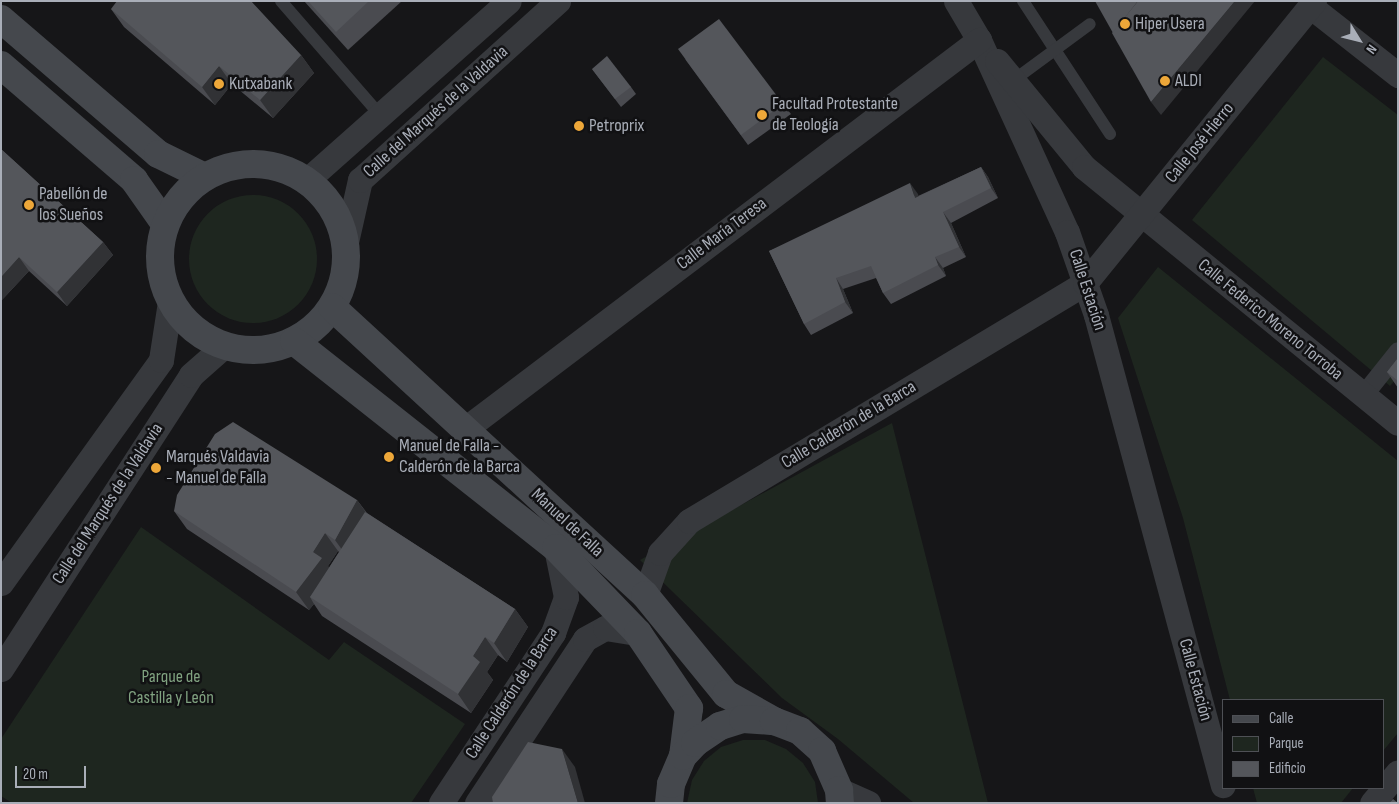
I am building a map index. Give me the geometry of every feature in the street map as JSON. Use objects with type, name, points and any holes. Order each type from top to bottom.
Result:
[{"type":"main road","points":[[1,19],[158,154],[203,176]]},
{"type":"main road","points":[[1,65],[134,180],[164,224]]},
{"type":"main road","points":[[262,163],[306,181],[335,211],[346,242],[344,277],[332,307],[320,322],[294,341],[257,350],[224,346],[191,328],[170,302],[159,256],[164,224],[179,198],[203,176],[229,165],[262,163]]},
{"type":"main road","name":"Manuel de Falla","points":[[332,307],[646,596],[726,694],[774,720],[800,731],[822,751],[839,796]]},
{"type":"main road","name":"Manuel de Falla","points":[[294,341],[556,548],[638,633],[689,708],[683,756]]},
{"type":"main road","points":[[669,803],[671,784],[683,756],[695,742],[720,726],[743,719],[774,720]]},
{"type":"street","name":"Calle del Marqués de la Valdavia","points":[[306,181],[508,1]]},
{"type":"street","name":"Calle del Marqués de la Valdavia","points":[[346,242],[360,180],[558,1]]},
{"type":"street","points":[[956,1],[980,40],[1084,167],[1142,216]]},
{"type":"street","points":[[1312,4],[1398,75]]},
{"type":"street","name":"Calle José Hierro","points":[[1085,284],[1312,4]]},
{"type":"street","name":"Calle Estación","points":[[980,40],[1067,232],[1096,315],[1222,782]]},
{"type":"street","name":"Calle María Teresa","points":[[465,429],[980,40]]},
{"type":"street","name":"Calle Federico Moreno Torroba","points":[[1142,216],[1398,423]]},
{"type":"street","name":"Calle Calderón de la Barca","points":[[646,596],[660,553],[690,521],[1085,284]]},
{"type":"street","points":[[1,583],[162,360],[170,302]]},
{"type":"street","name":"Calle del Marqués de la Valdavia","points":[[1,669],[191,375],[224,346]]},
{"type":"street","points":[[1363,395],[1398,352]]},
{"type":"street","name":"Calle Calderón de la Barca","points":[[441,803],[553,633],[566,597],[556,548]]},
{"type":"street","name":"Calle Calderón de la Barca","points":[[476,803],[585,639],[605,628],[638,633]]},
{"type":"street","points":[[1384,789],[1398,772]]},
{"type":"street","name":"Calle Estación","points":[[1224,789],[1228,803]]},
{"type":"street","points":[[1372,803],[1384,789]]},
{"type":"street","points":[[839,796],[868,803]]},
{"type":"lane","points":[[281,1],[380,115]]},
{"type":"lane","points":[[1023,1],[1110,134]]},
{"type":"lane","points":[[1014,80],[1090,24]]},
{"type":"green space","points":[[1323,57],[1398,115],[1398,377],[1390,386],[1192,220]]},
{"type":"green space","points":[[253,195],[277,200],[298,214],[312,235],[317,259],[312,283],[298,304],[277,318],[253,323],[229,318],[208,304],[194,283],[189,259],[194,235],[208,214],[229,200]]},
{"type":"green space","points":[[1158,267],[1398,461],[1398,733],[1384,750],[1384,699],[1230,699],[1183,518],[1118,318]]},
{"type":"green space","points":[[892,423],[988,803],[914,803],[838,739],[782,698],[640,560]]},
{"type":"green space","name":"Parque de Castilla y León","points":[[141,527],[329,660],[344,642],[465,724],[411,803],[12,803],[1,796],[1,739]]},
{"type":"green space","points":[[743,740],[765,740],[786,749],[803,763],[815,782],[818,803],[687,803],[692,780],[704,761],[721,747]]},
{"type":"green space","points":[[1253,789],[1352,789],[1341,803],[1257,803]]},
{"type":"building","points":[[117,1],[251,1],[301,55],[260,100],[219,66],[202,87],[111,9]]},
{"type":"building","points":[[308,1],[369,1],[336,32]]},
{"type":"building","points":[[1095,1],[1138,1],[1113,33]]},
{"type":"building","name":"ALDI","points":[[1138,1],[1235,1],[1151,102],[1112,33]]},
{"type":"building","name":"Facultad Protestante de Teología","points":[[719,19],[783,104],[741,135],[678,49]]},
{"type":"building","points":[[607,56],[631,87],[615,99],[592,69]]},
{"type":"building","name":"Pabellón de los Sueños","points":[[1,149],[103,242],[57,292],[19,257],[1,277]]},
{"type":"building","points":[[981,167],[991,188],[943,212],[959,247],[935,257],[938,265],[883,293],[871,266],[836,278],[845,302],[804,324],[769,251],[910,183],[915,198]]},
{"type":"building","points":[[1398,358],[1398,381],[1387,372]]},
{"type":"building","points":[[233,422],[357,500],[335,540],[325,533],[313,552],[322,558],[296,592],[174,511],[177,495],[215,434]]},
{"type":"building","points":[[365,512],[515,609],[494,643],[485,637],[473,656],[480,662],[458,694],[310,597]]},
{"type":"building","points":[[528,742],[562,749],[578,803],[493,803],[492,797]]},
{"type":"building","points":[[1393,799],[1398,803],[1389,803]]},
{"type":"place","name":"Hiper Usera","points":[[1125,24]]},
{"type":"place","name":"ALDI","points":[[1165,81]]},
{"type":"place","name":"Kutxabank","points":[[219,84]]},
{"type":"place","name":"Facultad Protestante de Teología","points":[[762,115]]},
{"type":"place","name":"Petroprix","points":[[579,126]]},
{"type":"place","name":"Pabellón de los Sueños","points":[[29,205]]},
{"type":"place","name":"Manuel de Falla - Calderón de la Barca","points":[[389,457]]},
{"type":"place","name":"Marqués Valdavia - Manuel de Falla","points":[[156,468]]}]
